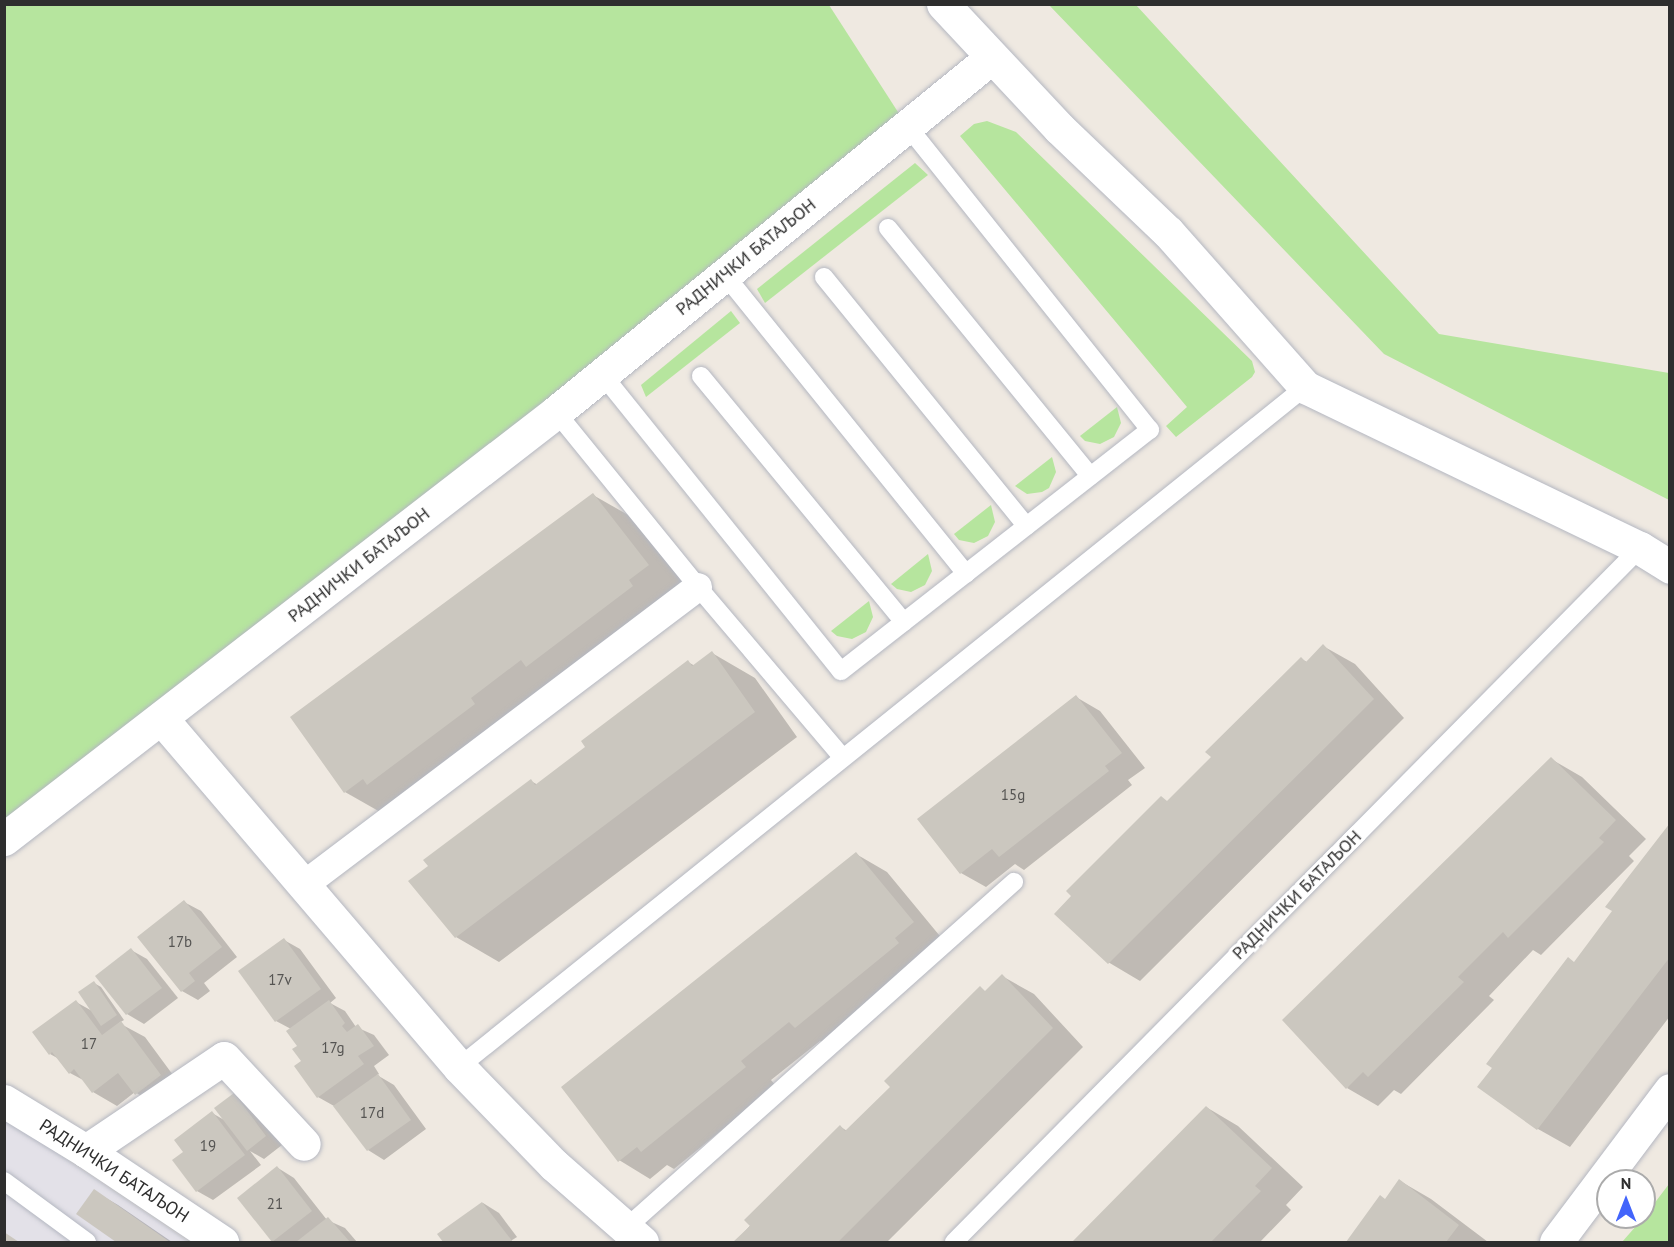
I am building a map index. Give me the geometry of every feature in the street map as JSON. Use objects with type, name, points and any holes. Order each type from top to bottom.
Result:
[{"type":"street","points":[[943,4],[1059,128],[1168,232],[1305,387],[1640,549],[1670,567]]},
{"type":"street","name":"РАДНИЧКИ БАТАЉОН","points":[[4,839],[556,411],[992,57]]},
{"type":"street","points":[[304,885],[698,587]]},
{"type":"street","points":[[161,718],[459,1067],[554,1165],[634,1235]]},
{"type":"street","points":[[86,1151],[224,1058],[304,1144]]},
{"type":"street","points":[[1556,1242],[1670,1090]]},
{"type":"street","name":"РАДНИЧКИ БАТАЉОН","points":[[4,1101],[86,1151],[222,1242]]},
{"type":"lane","points":[[602,374],[841,671],[1150,430],[907,126]]},
{"type":"lane","points":[[888,228],[1090,476]]},
{"type":"lane","points":[[724,274],[966,574]]},
{"type":"lane","points":[[824,277],[1026,526]]},
{"type":"lane","points":[[701,376],[904,622]]},
{"type":"lane","points":[[459,1067],[1305,387]]},
{"type":"lane","points":[[556,411],[698,587],[843,758]]},
{"type":"lane","name":"РАДНИЧКИ БАТАЉОН","points":[[954,1242],[1640,549]]},
{"type":"lane","points":[[634,1235],[1014,882]]},
{"type":"lane","points":[[4,1181],[87,1242]]},
{"type":"shaded area","points":[[5,1118],[189,1242],[5,1242]]},
{"type":"green space","points":[[5,5],[829,5],[907,126],[5,839]]},
{"type":"green space","points":[[1049,5],[1136,5],[1439,334],[1669,373],[1669,500],[1384,354]]},
{"type":"green space","points":[[987,121],[1016,132],[1252,361],[1255,372],[1252,377],[1176,437],[1166,426],[1187,407],[960,136],[974,124]]},
{"type":"green space","points":[[915,163],[928,175],[765,303],[757,289]]},
{"type":"green space","points":[[731,311],[740,323],[646,397],[641,385]]},
{"type":"green space","points":[[1117,407],[1121,423],[1114,437],[1100,444],[1085,441],[1080,436]]},
{"type":"green space","points":[[1052,457],[1056,472],[1049,488],[1042,492],[1027,494],[1015,486]]},
{"type":"green space","points":[[991,505],[995,522],[988,536],[974,543],[959,540],[954,534]]},
{"type":"green space","points":[[928,554],[932,571],[925,585],[911,592],[897,589],[891,584]]},
{"type":"green space","points":[[869,601],[873,617],[866,632],[852,639],[837,636],[831,631]]},
{"type":"green space","points":[[1669,1184],[1669,1242],[1622,1242],[1633,1229],[1656,1229],[1656,1201]]},
{"type":"building","points":[[593,493],[649,565],[629,580],[633,586],[526,667],[521,660],[471,698],[475,704],[367,785],[363,779],[344,793],[290,717]]},
{"type":"building","points":[[1323,644],[1374,699],[1108,964],[1054,914],[1071,896],[1066,891],[1161,796],[1167,801],[1211,757],[1205,752],[1301,657],[1306,662]]},
{"type":"building","points":[[712,651],[755,712],[455,938],[408,881],[428,866],[423,860],[531,779],[535,785],[585,747],[581,741],[688,660],[692,666]]},
{"type":"building","points":[[1076,695],[1122,753],[1105,766],[1109,771],[999,857],[992,849],[960,874],[917,819]]},
{"type":"building","points":[[1551,757],[1616,820],[1599,838],[1604,842],[1508,938],[1503,932],[1458,977],[1464,982],[1368,1077],[1363,1072],[1346,1089],[1282,1020]]},
{"type":"building","points":[[1670,823],[1670,957],[1537,1130],[1477,1087],[1492,1068],[1486,1064],[1568,957],[1574,962],[1612,911],[1605,907]]},
{"type":"building","points":[[856,852],[914,922],[895,938],[899,943],[795,1028],[789,1022],[741,1061],[746,1067],[641,1152],[637,1147],[618,1162],[561,1087]]},
{"type":"building","points":[[184,900],[222,947],[189,973],[195,981],[181,992],[137,937]]},
{"type":"building","points":[[284,938],[321,989],[275,1022],[238,971]]},
{"type":"building","points":[[131,948],[162,988],[126,1015],[95,976]]},
{"type":"building","points":[[1002,974],[1053,1028],[838,1242],[733,1242],[750,1226],[744,1220],[840,1125],[845,1131],[890,1087],[884,1081],[980,986],[985,991]]},
{"type":"building","points":[[94,981],[117,1015],[101,1026],[78,992]]},
{"type":"building","points":[[76,1000],[102,1035],[121,1021],[161,1075],[135,1095],[118,1073],[92,1093],[74,1069],[69,1074],[52,1052],[49,1055],[32,1032]]},
{"type":"building","points":[[329,1000],[345,1023],[342,1026],[347,1032],[358,1024],[374,1046],[358,1056],[364,1064],[317,1098],[294,1066],[301,1061],[292,1049],[297,1046],[286,1031]]},
{"type":"building","points":[[378,1074],[411,1120],[367,1151],[333,1106]]},
{"type":"building","points":[[234,1093],[266,1136],[247,1151],[214,1108]]},
{"type":"building","points":[[1206,1106],[1272,1168],[1255,1186],[1261,1191],[1211,1242],[1072,1242]]},
{"type":"building","points":[[212,1111],[245,1155],[196,1192],[172,1160],[183,1152],[174,1140]]},
{"type":"building","points":[[277,1166],[312,1211],[272,1242],[237,1198]]},
{"type":"building","points":[[1399,1179],[1459,1225],[1446,1242],[1346,1242],[1380,1195],[1385,1199]]},
{"type":"building","points":[[94,1189],[170,1242],[116,1242],[76,1214]]},
{"type":"building","points":[[482,1202],[513,1242],[443,1242],[437,1234]]},
{"type":"building","points":[[328,1217],[350,1242],[296,1242]]},
{"type":"building","points":[[4,1232],[19,1242],[4,1242]]}]
